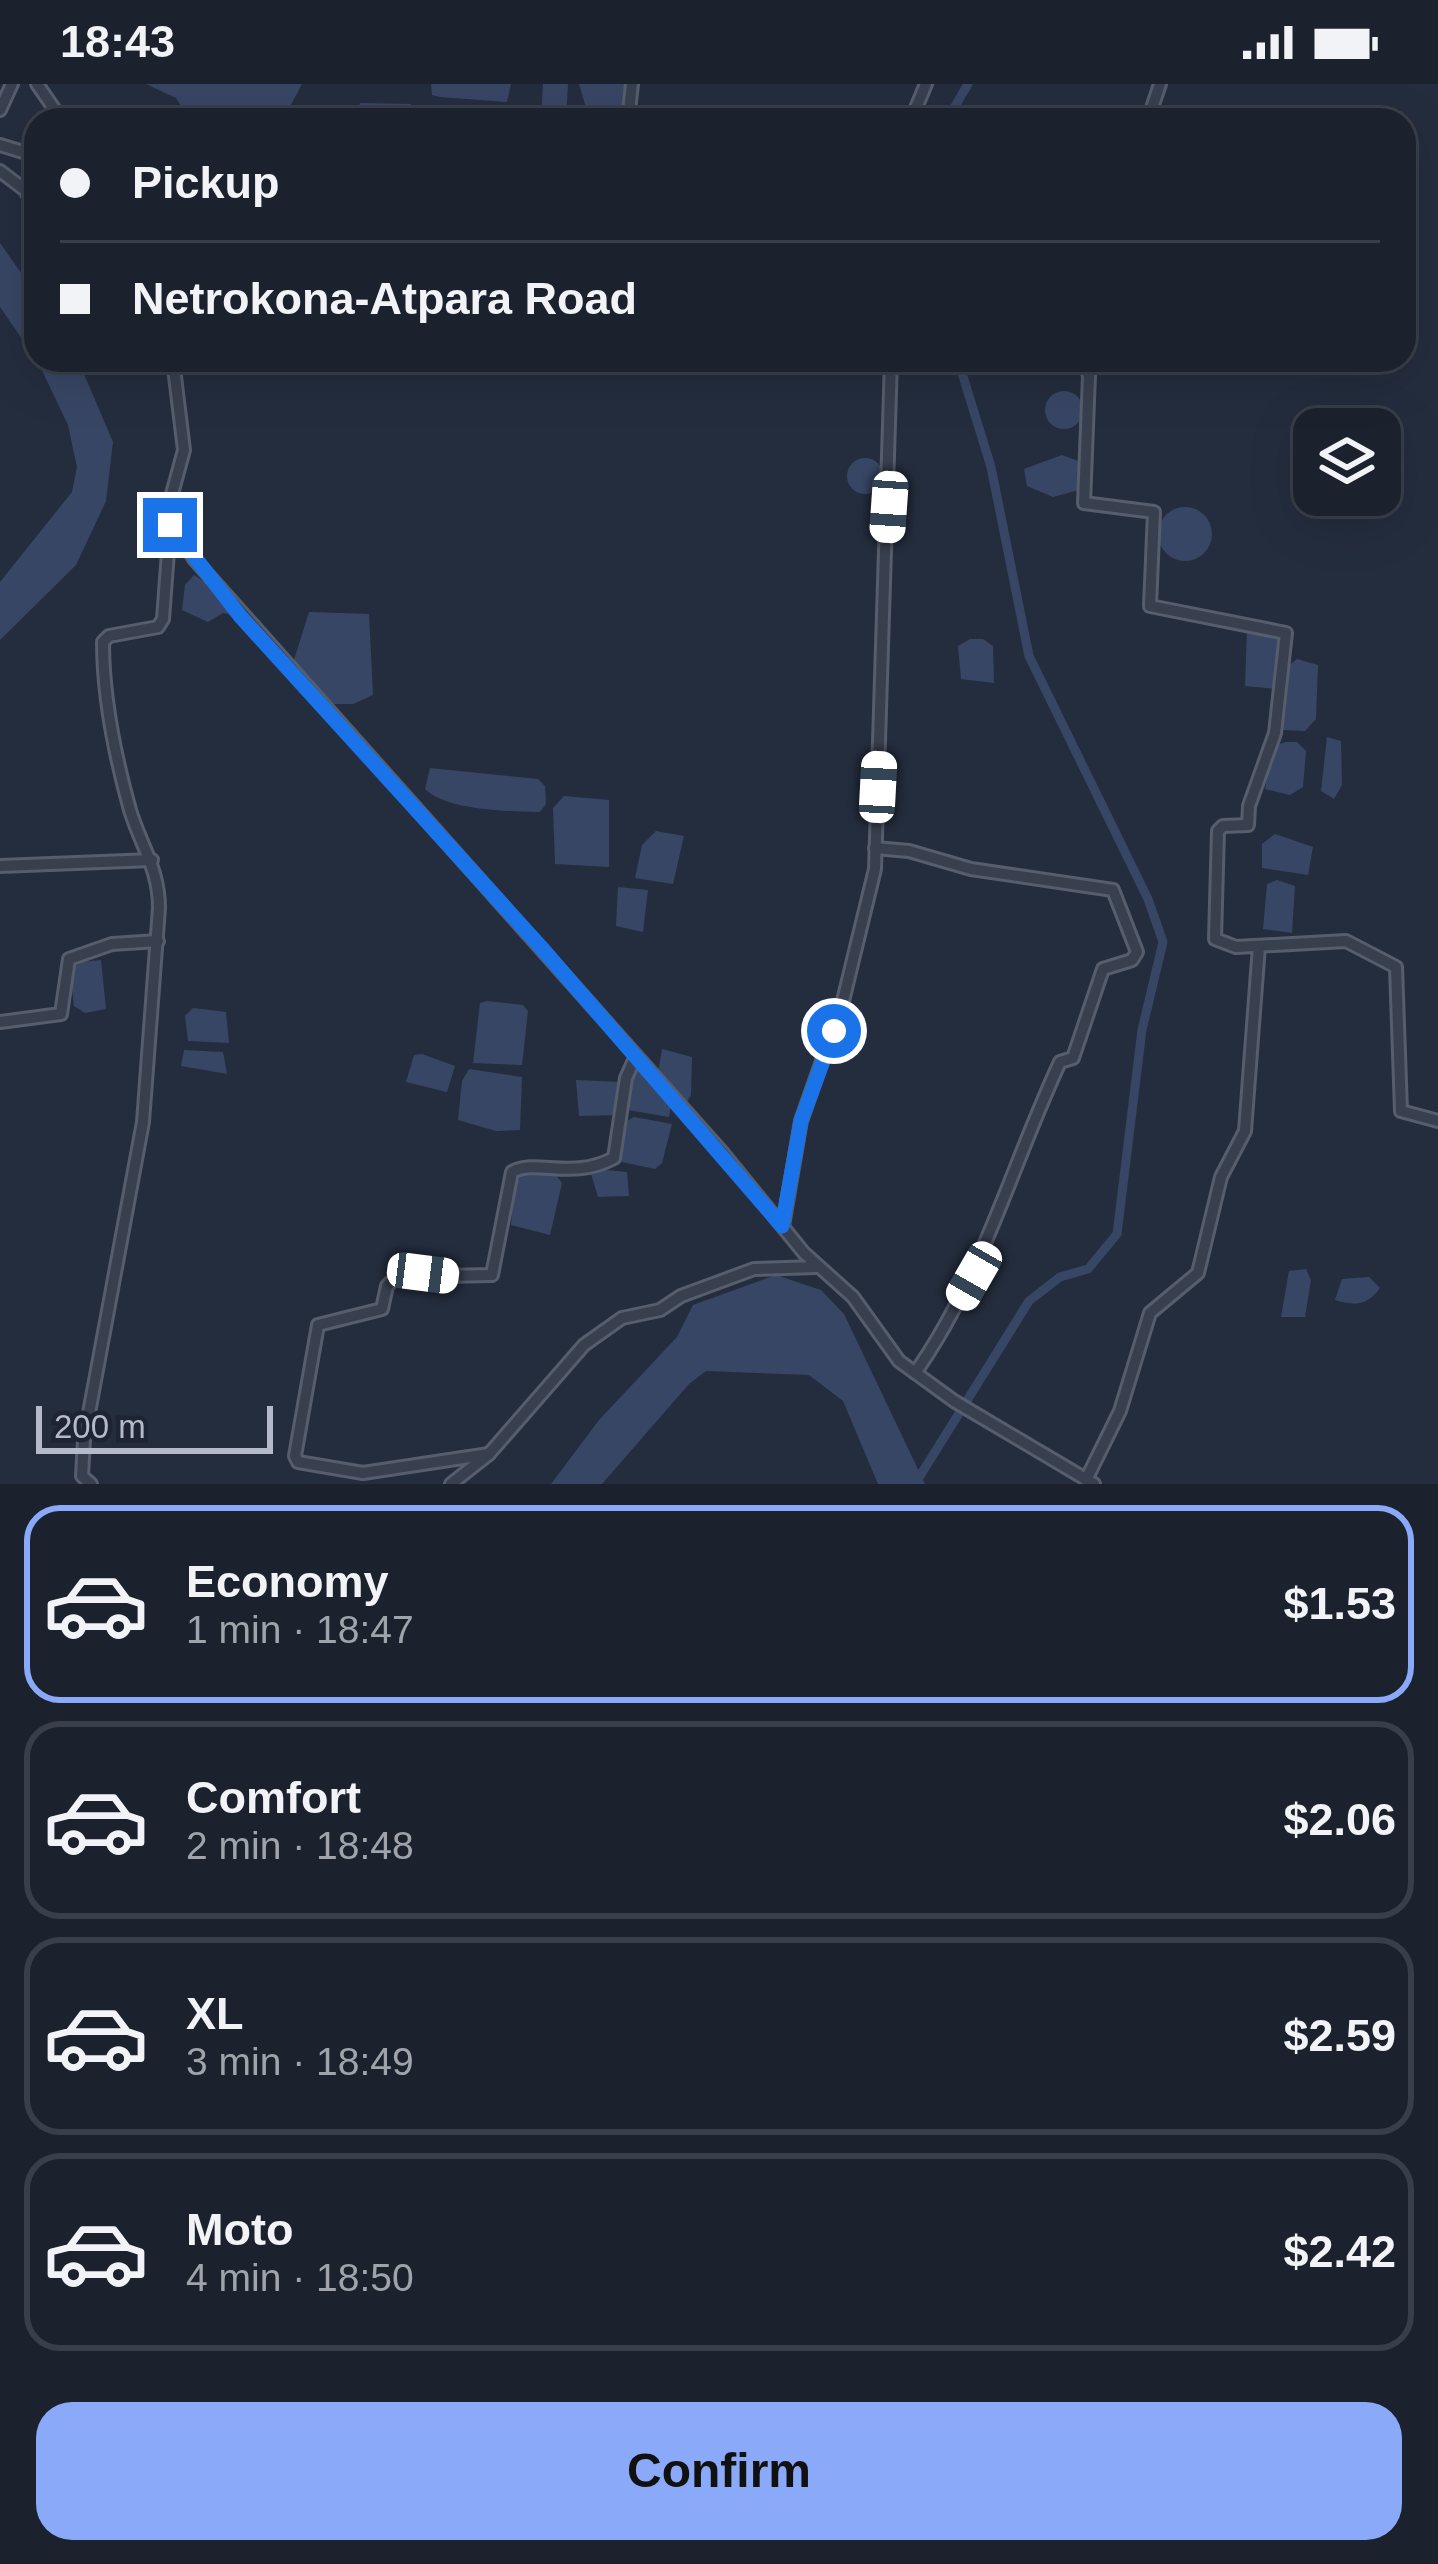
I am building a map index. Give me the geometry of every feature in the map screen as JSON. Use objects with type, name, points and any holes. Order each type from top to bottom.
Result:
[{"type":"street","points":[[0,110],[12,84]]},
{"type":"street","points":[[0,170],[24,189]]},
{"type":"street","points":[[91,1484],[82,1476],[84,1440],[143,1122],[159,877],[131,812],[104,696],[103,642],[109,636],[158,627],[163,620],[170,525],[166,500],[184,450],[174,372]]},
{"type":"street","points":[[782,1226],[801,1121],[867,918],[875,848],[891,372]]},
{"type":"street","points":[[1088,372],[1084,503],[1154,512],[1150,606],[1286,633],[1275,733],[1249,806],[1248,825],[1223,826],[1217,831],[1215,939],[1222,945],[1259,946],[1346,941],[1396,967],[1401,1111],[1438,1121]]},
{"type":"street","points":[[170,525],[240,616],[636,1056],[782,1226],[845,1288],[886,1347],[954,1401],[1090,1482],[1120,1411],[1150,1313],[1198,1274],[1221,1177],[1245,1131],[1259,946]]},
{"type":"street","points":[[875,848],[1115,891],[1137,952],[1132,961],[1102,969],[1074,1055],[1060,1062],[1028,1128],[974,1276],[915,1373]]},
{"type":"street","points":[[0,866],[152,860]]},
{"type":"street","points":[[0,1022],[62,1014],[69,958],[121,943],[158,941]]},
{"type":"street","points":[[489,1454],[363,1473],[298,1462],[295,1456],[318,1325],[382,1309],[387,1286],[396,1277],[491,1275],[512,1172],[526,1167],[560,1173],[614,1158],[626,1078],[636,1056]]},
{"type":"street","points":[[451,1484],[489,1454],[584,1345],[622,1318],[660,1310],[681,1296],[754,1269],[820,1268]]},
{"type":"water","points":[[146,84],[302,84],[289,108],[182,108],[176,98]]},
{"type":"water","points":[[431,84],[511,84],[507,102],[440,97],[432,95]]},
{"type":"water","points":[[543,84],[568,84],[567,108],[542,108]]},
{"type":"water","points":[[579,84],[628,84],[626,108],[586,108]]},
{"type":"water","points":[[360,103],[411,104],[412,108],[359,108]]},
{"type":"water","points":[[0,243],[24,277],[24,342],[0,307]]},
{"type":"water","points":[[43,372],[83,372],[113,442],[106,501],[76,565],[0,640],[0,582],[72,492],[77,467],[68,425]]},
{"type":"water","points":[[1064,391],[1078,396],[1083,410],[1078,424],[1064,429],[1050,424],[1045,410],[1050,396]]},
{"type":"water","points":[[1062,455],[1081,462],[1079,490],[1053,497],[1027,486],[1024,469]]},
{"type":"water","points":[[865,458],[878,463],[883,476],[878,489],[865,494],[852,489],[847,476],[852,463]]},
{"type":"water","points":[[1185,507],[1204,515],[1212,534],[1204,553],[1185,561],[1166,553],[1158,534],[1166,515]]},
{"type":"water","points":[[194,575],[211,586],[232,615],[223,613],[208,622],[182,610],[185,585]]},
{"type":"water","points":[[309,612],[369,614],[373,695],[353,704],[325,704],[293,663]]},
{"type":"water","points":[[1247,629],[1282,630],[1279,689],[1245,686]]},
{"type":"water","points":[[983,639],[993,646],[994,683],[961,679],[958,646]]},
{"type":"water","points":[[1297,659],[1318,665],[1316,719],[1305,731],[1283,730],[1282,722],[1288,666]]},
{"type":"water","points":[[1327,737],[1341,741],[1342,785],[1334,799],[1321,791]]},
{"type":"water","points":[[1297,742],[1306,751],[1303,787],[1290,795],[1265,789],[1273,746]]},
{"type":"water","points":[[430,768],[538,779],[545,786],[546,804],[540,812],[448,802],[425,789]]},
{"type":"water","points":[[564,796],[609,800],[609,867],[555,864],[553,808]]},
{"type":"water","points":[[656,831],[684,836],[673,884],[635,878],[642,845]]},
{"type":"water","points":[[1275,834],[1313,847],[1308,875],[1262,868],[1262,844]]},
{"type":"water","points":[[1277,880],[1295,886],[1292,933],[1263,929],[1267,884]]},
{"type":"water","points":[[618,887],[648,890],[643,932],[616,926]]},
{"type":"water","points":[[101,960],[106,1009],[85,1013],[74,1006],[70,971],[80,962]]},
{"type":"water","points":[[480,1003],[523,1005],[528,1011],[522,1065],[473,1063]]},
{"type":"water","points":[[193,1008],[226,1012],[229,1043],[188,1041],[185,1016]]},
{"type":"water","points":[[662,1049],[692,1057],[691,1095],[686,1103],[658,1073]]},
{"type":"water","points":[[184,1050],[223,1052],[227,1074],[181,1066]]},
{"type":"water","points":[[414,1055],[455,1066],[447,1092],[406,1082]]},
{"type":"water","points":[[637,1065],[671,1106],[669,1117],[628,1110],[627,1085]]},
{"type":"water","points":[[469,1069],[522,1077],[520,1130],[496,1131],[458,1120],[462,1081]]},
{"type":"water","points":[[576,1080],[622,1082],[619,1115],[579,1116]]},
{"type":"water","points":[[634,1117],[672,1124],[662,1163],[655,1169],[617,1161],[623,1123]]},
{"type":"water","points":[[595,1169],[627,1172],[629,1196],[598,1197],[591,1174]]},
{"type":"water","points":[[515,1172],[556,1175],[562,1183],[550,1235],[511,1225]]},
{"type":"water","points":[[1306,1269],[1311,1280],[1305,1317],[1281,1317],[1289,1271]]},
{"type":"water","points":[[776,1275],[821,1290],[844,1314],[925,1484],[878,1484],[843,1401],[809,1375],[706,1371],[689,1384],[602,1484],[551,1484],[599,1420],[677,1337],[693,1305]]},
{"type":"water","points":[[1369,1277],[1380,1288],[1370,1298],[1354,1304],[1335,1300],[1342,1279]]},
{"type":"waterway","points":[[954,108],[968,84]]},
{"type":"waterway","points":[[915,1484],[1029,1301],[1060,1277],[1088,1269],[1117,1234],[1142,1030],[1163,942],[1148,899],[1029,656],[991,467],[962,372]]},
{"type":"route","points":[[170,525],[240,616],[540,946],[722,1151],[782,1226],[801,1121],[834,1031]]}]
